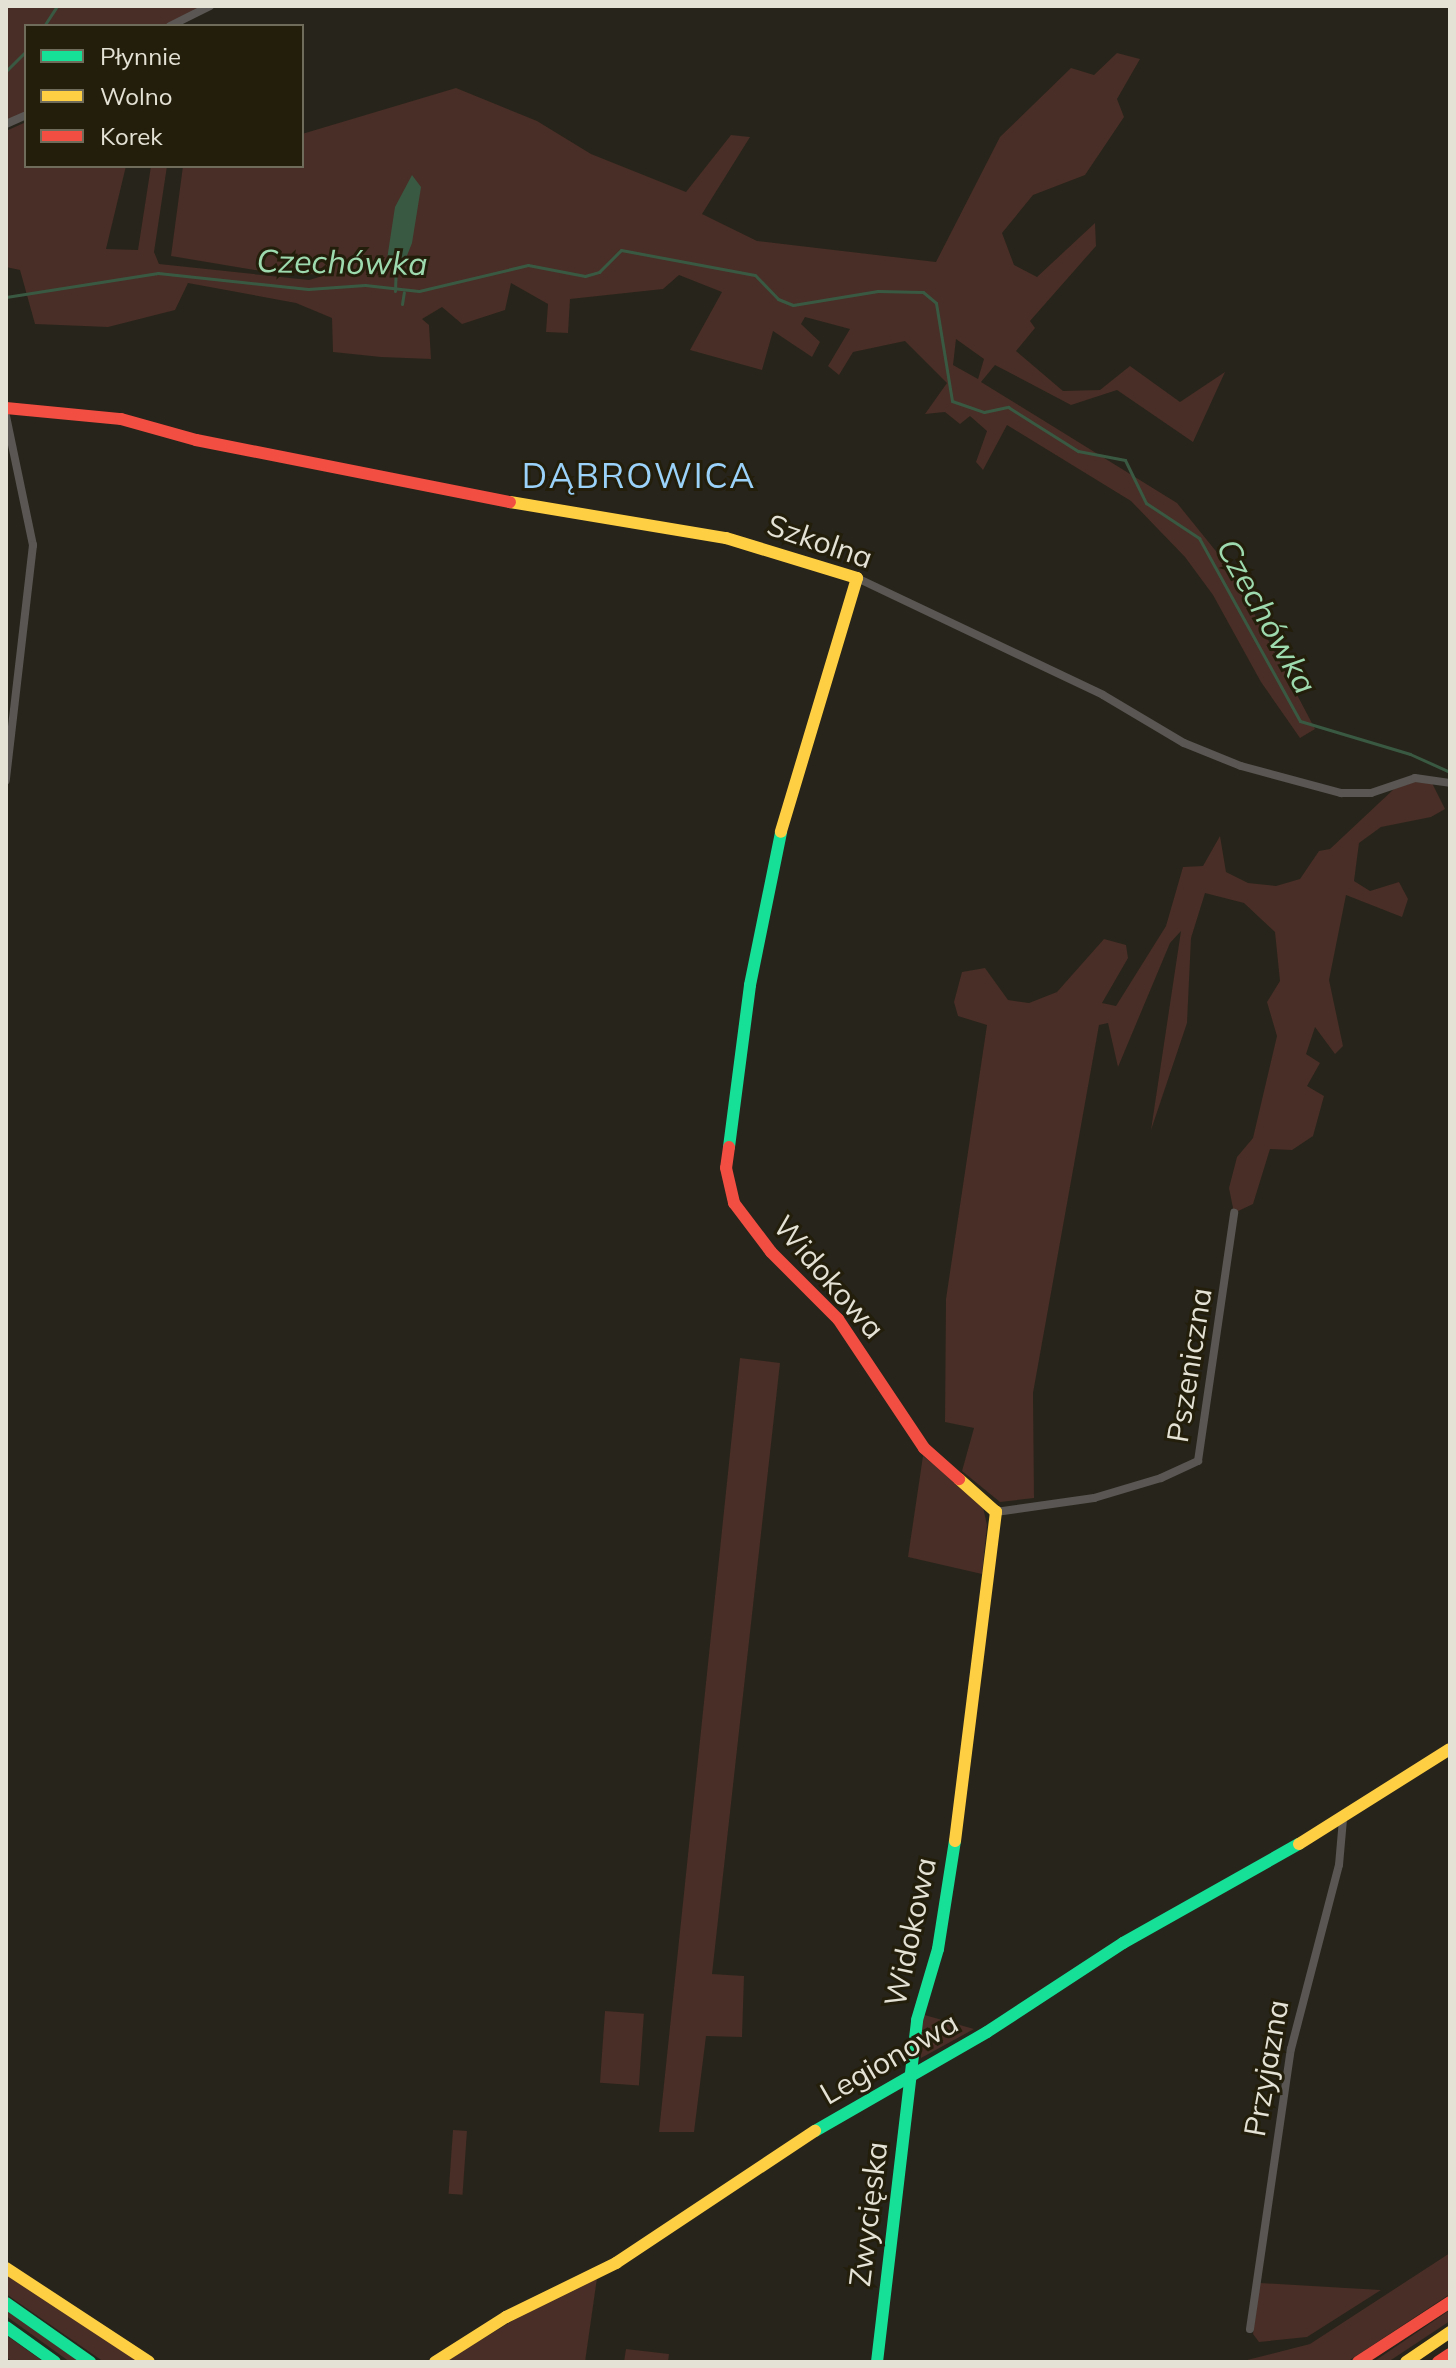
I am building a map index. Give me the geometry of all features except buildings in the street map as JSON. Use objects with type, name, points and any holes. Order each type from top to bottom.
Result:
[{"type":"main road","name":"Szkolna","points":[[6,408],[136,422],[196,440],[445,491],[726,538],[857,578]]},
{"type":"main road","name":"Widokowa","points":[[857,578],[799,762],[768,893],[750,985],[727,1188],[771,1252],[838,1319],[924,1448],[996,1512],[952,1868],[938,1949],[920,2001],[912,2073]]},
{"type":"main road","name":"Legionowa","points":[[435,2362],[506,2317],[616,2263],[787,2147],[987,2032],[1123,1943],[1343,1819],[1450,1749]]},
{"type":"main road","name":"Zwycięska","points":[[877,2362],[912,2073]]},
{"type":"main road","points":[[6,2268],[149,2362]]},
{"type":"main road","points":[[1358,2362],[1450,2302]]},
{"type":"main road","points":[[6,2303],[90,2362]]},
{"type":"main road","points":[[6,2327],[55,2362]]},
{"type":"main road","points":[[1406,2362],[1450,2332]]},
{"type":"main road","points":[[1438,2362],[1450,2354]]},
{"type":"street","points":[[174,24],[210,6]]},
{"type":"street","points":[[6,416],[32,522],[27,622],[6,780]]},
{"type":"street","name":"Szkolna","points":[[857,578],[1103,695],[1184,743],[1241,766],[1341,793],[1371,793],[1415,778],[1450,783]]},
{"type":"street","name":"Pszeniczna","points":[[996,1512],[1094,1498],[1161,1478],[1198,1461],[1234,1213]]},
{"type":"street","name":"Przyjazna","points":[[1250,2329],[1291,2049],[1339,1865],[1343,1819]]},
{"type":"shaded area","points":[[6,6],[210,6],[174,24],[24,24],[24,116],[6,124]]},
{"type":"shaded area","points":[[1117,53],[1140,59],[1117,99],[1124,117],[1085,175],[1033,195],[1002,233],[1014,265],[1037,277],[1095,223],[1096,246],[1030,321],[1035,328],[1016,351],[1063,391],[1100,390],[1130,366],[1180,402],[1225,372],[1193,442],[1117,390],[1071,405],[995,365],[981,382],[1177,503],[1232,571],[1315,729],[1300,738],[1261,682],[1213,595],[1185,557],[1131,501],[1007,425],[983,470],[976,462],[987,431],[970,416],[960,424],[945,412],[925,414],[947,383],[905,341],[853,352],[839,375],[828,366],[850,329],[805,317],[801,324],[820,342],[812,357],[773,331],[762,370],[690,350],[722,292],[679,275],[663,289],[570,299],[568,333],[546,332],[548,304],[511,283],[505,310],[462,324],[442,307],[422,319],[429,325],[431,359],[381,357],[333,352],[332,318],[296,303],[188,283],[175,310],[108,327],[35,324],[20,270],[6,267],[6,131],[24,123],[24,168],[126,168],[106,249],[138,250],[151,168],[167,168],[154,252],[159,264],[309,280],[326,275],[267,272],[171,256],[183,168],[304,168],[304,133],[456,88],[537,121],[591,154],[686,192],[731,135],[750,137],[702,214],[757,241],[936,262],[1000,137],[1071,68],[1094,75]],"holes":[[[956,339],[984,359],[978,379],[953,365]]]},
{"type":"shaded area","points":[[412,175],[421,187],[412,243],[402,268],[386,266],[395,207]]},
{"type":"shaded area","points":[[1414,782],[1432,783],[1445,809],[1431,817],[1381,827],[1359,843],[1354,881],[1370,891],[1399,882],[1408,899],[1402,917],[1346,895],[1329,980],[1343,1046],[1335,1054],[1315,1027],[1306,1054],[1320,1063],[1307,1086],[1324,1096],[1313,1136],[1292,1150],[1270,1149],[1253,1204],[1234,1213],[1229,1188],[1237,1157],[1253,1138],[1277,1036],[1267,1002],[1280,981],[1275,932],[1244,903],[1205,893],[1191,938],[1187,1023],[1151,1130],[1181,931],[1170,943],[1118,1067],[1108,1023],[1099,1025],[1033,1393],[1034,1498],[1000,1502],[962,1471],[974,1428],[945,1422],[946,1299],[987,1025],[958,1016],[954,1002],[962,972],[985,968],[1008,1000],[1029,1003],[1057,992],[1104,939],[1126,945],[1128,958],[1102,1003],[1116,1006],[1166,926],[1183,867],[1203,866],[1220,836],[1226,872],[1248,883],[1276,886],[1300,879],[1319,851],[1330,849],[1395,788]]},
{"type":"shaded area","points":[[740,1358],[780,1363],[712,1974],[744,1976],[742,2037],[706,2036],[694,2132],[659,2132]]},
{"type":"shaded area","points":[[923,1456],[982,1503],[987,1525],[982,1574],[908,1557]]},
{"type":"shaded area","points":[[605,2011],[644,2014],[639,2086],[600,2083]]},
{"type":"shaded area","points":[[921,2014],[974,2029],[921,2058]]},
{"type":"shaded area","points":[[453,2130],[467,2131],[463,2195],[449,2194]]},
{"type":"shaded area","points":[[1450,2253],[1450,2294],[1347,2362],[1239,2362],[1310,2344]]},
{"type":"shaded area","points":[[6,2274],[141,2362],[104,2362],[6,2294]]},
{"type":"shaded area","points":[[597,2278],[585,2362],[444,2362],[542,2303]]},
{"type":"shaded area","points":[[1260,2283],[1381,2290],[1307,2337],[1259,2342],[1253,2334]]},
{"type":"shaded area","points":[[6,2310],[80,2362],[70,2362],[6,2316]]},
{"type":"shaded area","points":[[1450,2310],[1450,2321],[1388,2362],[1373,2362]]},
{"type":"shaded area","points":[[6,2335],[44,2362],[13,2362],[6,2357]]},
{"type":"shaded area","points":[[626,2349],[669,2354],[668,2362],[624,2362]]},
{"type":"waterway","points":[[45,24],[57,6]]},
{"type":"waterway","points":[[6,71],[24,53]]},
{"type":"waterway","name":"Czechówka","points":[[6,297],[158,273],[308,289],[365,285],[419,291],[528,265],[585,276],[599,272],[621,250],[755,275],[778,299],[793,305],[878,291],[923,292],[936,303],[952,401],[984,412],[1008,407],[1078,451],[1125,460],[1146,503],[1199,538],[1300,721],[1410,754],[1450,772]]},
{"type":"waterway","points":[[395,291],[396,267]]},
{"type":"waterway","points":[[402,304],[404,292]]},
{"type":"traffic: fast","points":[[729,1147],[750,985],[781,832]]},
{"type":"traffic: fast","points":[[877,2362],[917,2020],[938,1949],[955,1841]]},
{"type":"traffic: fast","points":[[815,2131],[987,2032],[1123,1943],[1299,1844]]},
{"type":"traffic: fast","points":[[6,2303],[90,2362]]},
{"type":"traffic: fast","points":[[6,2327],[55,2362]]},
{"type":"traffic: slow","points":[[510,502],[726,538],[857,578],[781,832]]},
{"type":"traffic: slow","points":[[955,1841],[996,1512],[959,1479]]},
{"type":"traffic: slow","points":[[1299,1844],[1450,1749]]},
{"type":"traffic: slow","points":[[435,2362],[506,2317],[616,2263],[815,2131]]},
{"type":"traffic: slow","points":[[6,2268],[149,2362]]},
{"type":"traffic: slow","points":[[1406,2362],[1450,2332]]},
{"type":"traffic: jam","points":[[6,408],[121,419],[196,440],[510,502]]},
{"type":"traffic: jam","points":[[729,1147],[726,1168],[734,1203],[771,1252],[838,1319],[924,1448],[959,1479]]},
{"type":"traffic: jam","points":[[1358,2362],[1450,2302]]},
{"type":"traffic: jam","points":[[1438,2362],[1450,2354]]},
{"type":"district","name":"DĄBROWICA","points":[[639,476]]}]
